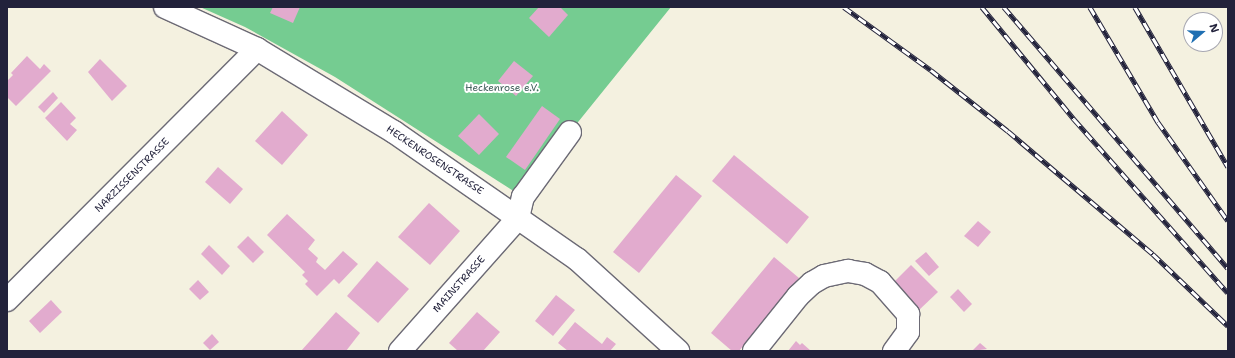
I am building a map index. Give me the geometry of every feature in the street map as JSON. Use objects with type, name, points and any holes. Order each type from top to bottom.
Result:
[{"type":"street","name":"HECKENROSENSTRASSE","points":[[165,7],[257,49],[394,132],[577,260],[678,351]]},
{"type":"street","name":"NARZISSENSTRASSE","points":[[7,300],[257,49]]},
{"type":"street","points":[[518,218],[523,197],[570,132]]},
{"type":"street","name":"MAINSTRASSE","points":[[400,351],[518,218]]},
{"type":"street","points":[[754,351],[798,296],[812,283],[834,272],[848,270],[866,274],[880,282],[908,314],[908,332],[894,351]]},
{"type":"green space","name":"Heckenrose e.V.","points":[[200,7],[671,7],[570,132],[523,197],[335,77],[245,27]]},
{"type":"building","points":[[273,7],[300,7],[293,23],[270,13]]},
{"type":"building","points":[[539,7],[560,7],[568,15],[549,37],[529,18]]},
{"type":"building","points":[[27,56],[40,69],[44,64],[51,71],[16,106],[7,97],[7,81],[13,75],[11,73]]},
{"type":"building","points":[[100,59],[127,86],[112,101],[88,72]]},
{"type":"building","points":[[514,61],[533,76],[516,96],[498,81]]},
{"type":"building","points":[[53,92],[58,98],[44,113],[38,107]]},
{"type":"building","points":[[61,102],[76,118],[70,124],[77,130],[67,141],[45,118]]},
{"type":"building","points":[[542,106],[560,119],[525,170],[506,157]]},
{"type":"building","points":[[282,111],[308,135],[282,165],[255,141]]},
{"type":"building","points":[[479,114],[499,134],[479,155],[458,136]]},
{"type":"building","points":[[734,155],[809,217],[787,244],[712,181]]},
{"type":"building","points":[[218,167],[243,189],[230,204],[205,182]]},
{"type":"building","points":[[676,175],[702,196],[639,273],[613,252]]},
{"type":"building","points":[[429,203],[460,231],[430,265],[398,237]]},
{"type":"building","points":[[287,214],[315,240],[308,249],[318,258],[316,262],[325,270],[343,251],[358,264],[339,284],[334,279],[317,296],[305,284],[308,281],[302,275],[305,272],[267,235]]},
{"type":"building","points":[[978,221],[991,232],[978,247],[964,236]]},
{"type":"building","points":[[248,236],[264,252],[253,263],[237,247]]},
{"type":"building","points":[[209,245],[230,266],[222,275],[201,254]]},
{"type":"building","points":[[926,252],[939,267],[929,276],[915,261]]},
{"type":"building","points":[[774,257],[799,278],[739,351],[732,351],[711,333]]},
{"type":"building","points":[[377,261],[409,289],[378,323],[347,296]]},
{"type":"building","points":[[911,265],[938,292],[918,311],[892,284]]},
{"type":"building","points":[[198,280],[209,292],[200,300],[189,289]]},
{"type":"building","points":[[958,289],[972,304],[964,312],[950,297]]},
{"type":"building","points":[[556,295],[575,310],[553,336],[535,321]]},
{"type":"building","points":[[51,300],[62,312],[40,333],[29,321]]},
{"type":"building","points":[[336,312],[360,333],[346,351],[301,351]]},
{"type":"building","points":[[477,312],[500,332],[483,351],[458,351],[449,343]]},
{"type":"building","points":[[575,322],[602,344],[607,337],[616,344],[610,351],[568,351],[558,343]]},
{"type":"building","points":[[212,334],[219,342],[210,350],[203,343]]},
{"type":"building","points":[[796,341],[800,345],[802,343],[811,351],[788,351]]},
{"type":"building","points":[[980,343],[987,349],[972,351]]},
{"type":"railway","points":[[844,7],[931,70],[1008,131],[1153,254],[1228,326]]},
{"type":"railway","points":[[982,7],[1074,119],[1228,293]]},
{"type":"railway","points":[[1004,7],[1228,268]]},
{"type":"railway","points":[[1090,7],[1158,122],[1228,221]]},
{"type":"railway","points":[[1135,7],[1228,167]]}]
